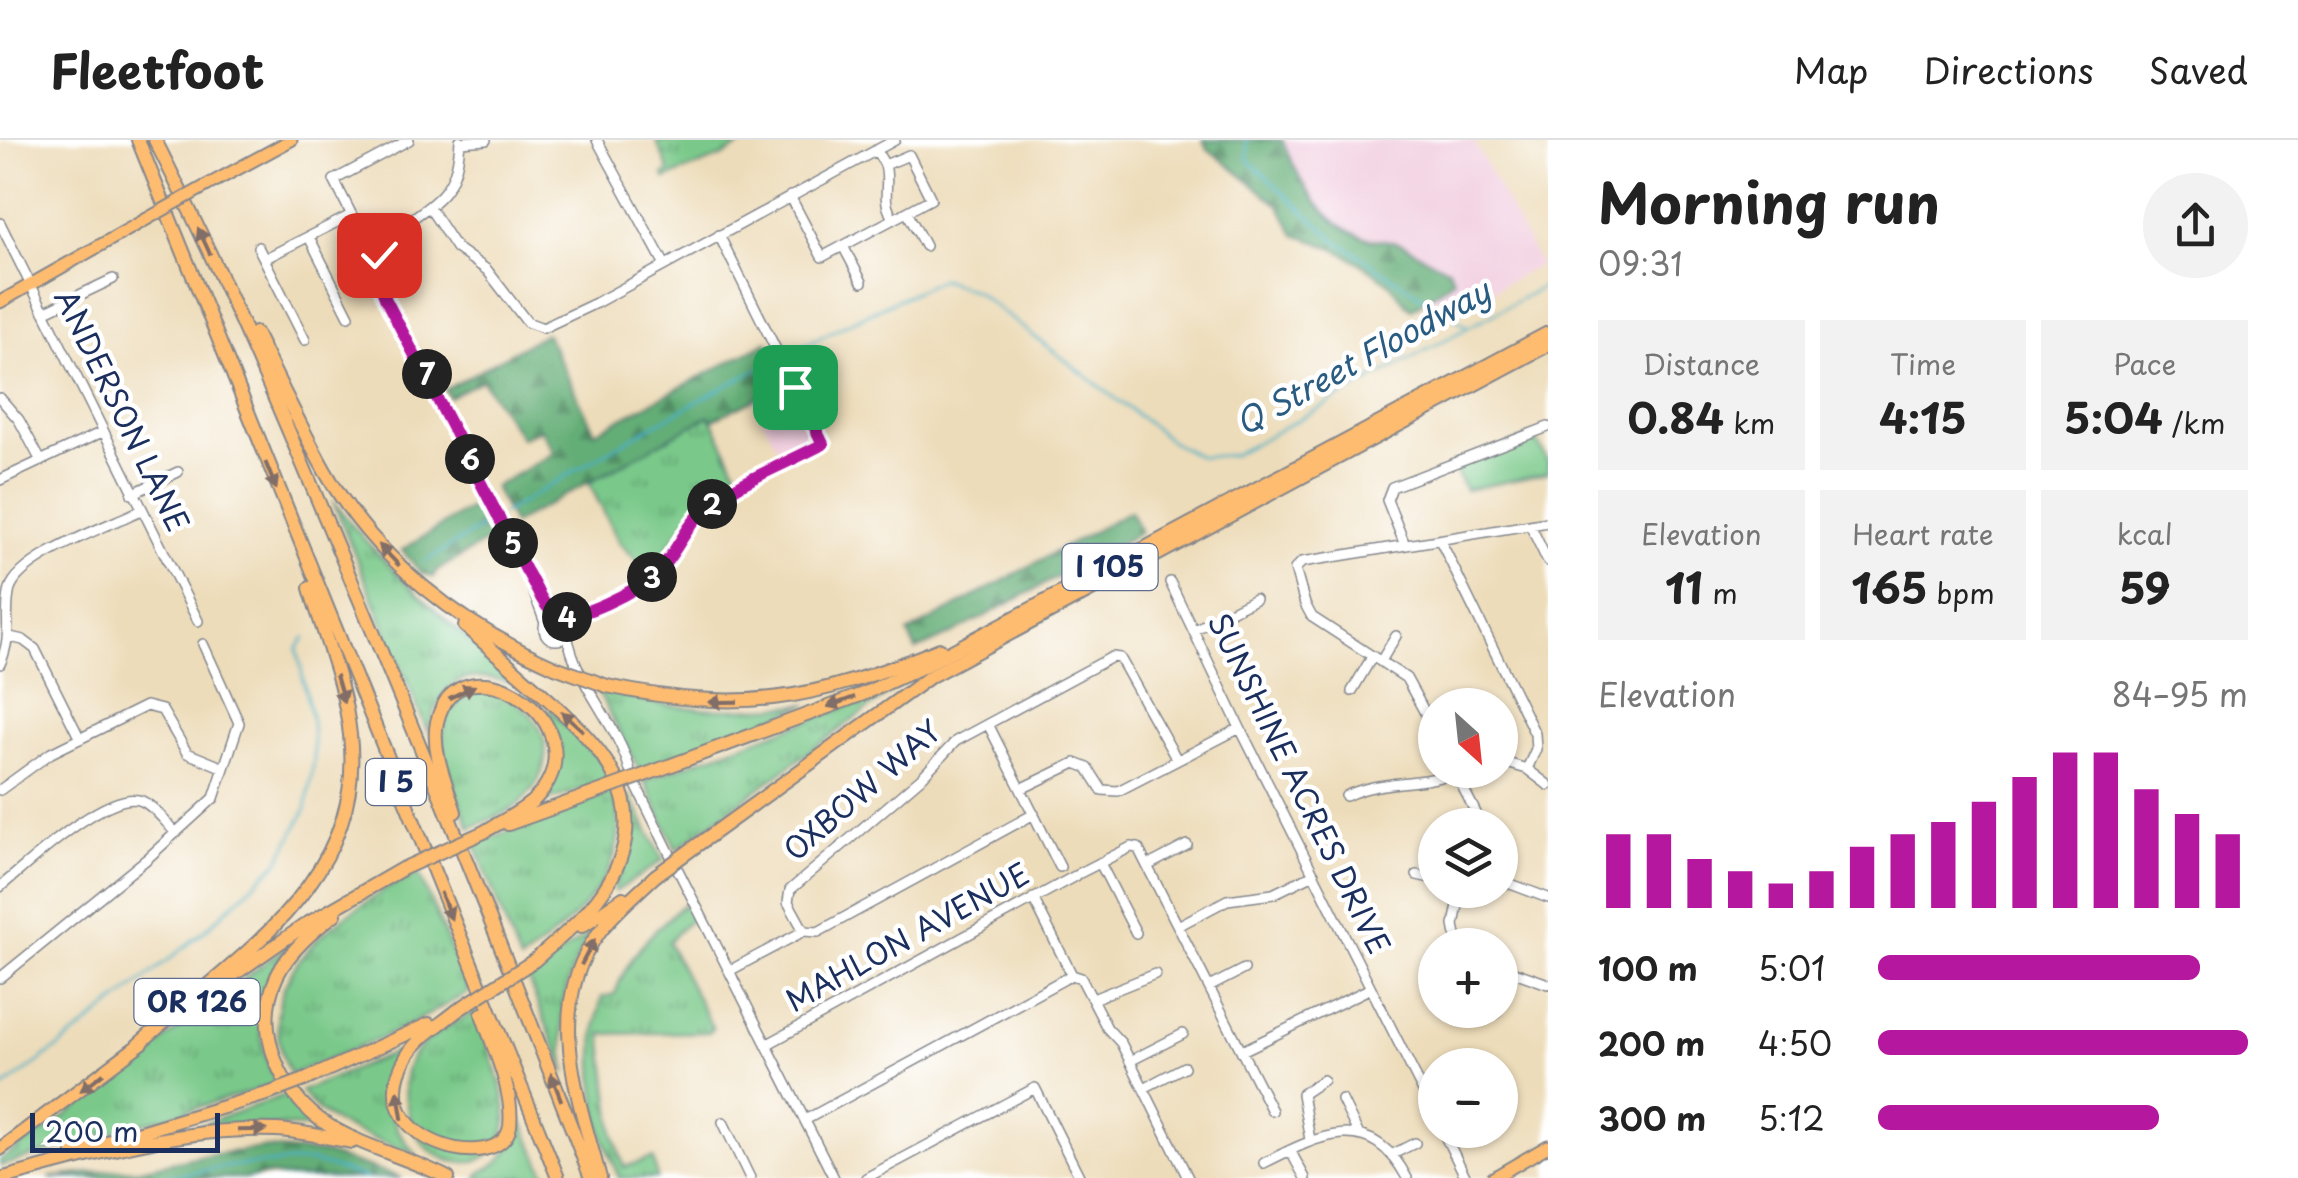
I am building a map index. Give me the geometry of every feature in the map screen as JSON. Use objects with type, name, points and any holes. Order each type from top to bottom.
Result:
[{"type":"highway","name":"I 5","points":[[138,140],[558,1178]]},
{"type":"highway","name":"I 5","points":[[155,140],[219,272],[300,457],[474,877],[591,1178]]},
{"type":"highway","points":[[219,272],[232,287],[338,492],[370,534],[419,585],[583,731],[604,754],[620,785],[625,834],[616,870],[588,912],[536,960]]},
{"type":"highway","name":"I 105","points":[[402,868],[484,832],[863,694],[1004,624],[1548,333]]},
{"type":"highway","name":"I 105","points":[[458,1010],[536,960],[932,676],[1548,345]]},
{"type":"highway","points":[[137,1046],[300,900],[327,860],[344,813],[352,754],[347,714],[292,528]]},
{"type":"highway","points":[[419,585],[502,642],[556,667],[607,686],[696,702],[768,701],[803,696],[878,674],[1004,624]]},
{"type":"highway","points":[[474,877],[435,736],[448,698],[457,690],[481,684],[506,688],[527,700],[542,716],[552,743],[548,778],[538,795],[484,832]]},
{"type":"highway","points":[[402,868],[308,936],[277,977],[270,1009],[272,1048],[294,1095],[329,1126],[448,1178]]},
{"type":"highway","name":"OR 126","points":[[0,1150],[298,929],[402,868]]},
{"type":"highway","points":[[600,1178],[570,1061],[570,1002],[580,968],[599,932],[654,876]]},
{"type":"highway","points":[[460,939],[509,1102],[508,1139],[503,1149],[484,1164]]},
{"type":"highway","points":[[2,1178],[62,1155],[307,1079],[458,1010]]},
{"type":"highway","points":[[458,1010],[413,1047],[401,1069],[397,1093],[400,1115],[418,1145],[436,1158],[461,1166]]},
{"type":"highway","points":[[2,1178],[150,1144],[234,1130],[279,1130],[374,1146]]},
{"type":"main road","points":[[0,302],[291,140]]},
{"type":"main road","points":[[1494,1178],[1511,1173],[1548,1146]]},
{"type":"street","points":[[381,250],[367,242],[334,180],[409,140]]},
{"type":"street","points":[[486,140],[460,141],[453,178],[429,207],[396,228],[381,250],[375,266],[378,283],[526,570],[550,610],[560,617],[585,682],[598,701],[631,774],[592,704],[592,696]]},
{"type":"street","points":[[596,140],[665,265]]},
{"type":"street","points":[[429,207],[456,248],[487,270],[520,315],[538,327],[550,327],[895,140]]},
{"type":"street","points":[[876,150],[884,165],[888,185],[885,203],[890,213]]},
{"type":"street","points":[[790,196],[822,257],[931,199],[909,155],[884,165]]},
{"type":"street","points":[[907,212],[925,246]]},
{"type":"street","points":[[264,259],[351,216]]},
{"type":"street","name":"ANDERSON LANE","points":[[1,227],[198,620]]},
{"type":"street","points":[[309,236],[348,316]]},
{"type":"street","points":[[554,641],[592,610],[657,574],[694,521],[712,503],[823,444],[719,236]]},
{"type":"street","points":[[843,246],[862,282]]},
{"type":"street","points":[[258,247],[305,340]]},
{"type":"street","points":[[44,312],[112,279]]},
{"type":"street","points":[[0,398],[19,420],[40,460]]},
{"type":"street","points":[[1404,546],[1387,500],[1394,485],[1548,427]]},
{"type":"street","points":[[0,480],[102,432]]},
{"type":"street","points":[[132,494],[178,472]]},
{"type":"street","points":[[0,664],[10,637],[9,592],[20,572],[141,510]]},
{"type":"street","points":[[1418,699],[1410,683],[1312,617],[1295,576],[1296,566],[1548,522]]},
{"type":"street","points":[[1530,525],[1548,562]]},
{"type":"street","points":[[1440,540],[1535,734],[1536,749],[1527,768]]},
{"type":"street","points":[[526,570],[545,623],[544,634],[562,648],[585,682]]},
{"type":"street","name":"SUNSHINE ACRES DRIVE","points":[[1170,582],[1418,1080]]},
{"type":"street","points":[[1194,630],[1255,598]]},
{"type":"street","points":[[545,623],[592,610]]},
{"type":"street","points":[[1352,691],[1396,636]]},
{"type":"street","points":[[10,637],[23,640],[34,649],[80,738]]},
{"type":"street","points":[[0,978],[214,798],[238,718],[203,644]]},
{"type":"street","name":"OXBOW WAY","points":[[804,932],[788,902],[790,890],[921,778],[956,741],[1117,656],[1177,760]]},
{"type":"street","points":[[0,790],[32,764],[146,706],[154,706],[166,716],[188,753],[224,768]]},
{"type":"street","points":[[988,724],[1060,867]]},
{"type":"street","points":[[1022,790],[1074,763],[1088,768],[1102,790],[1115,792],[1240,728]]},
{"type":"street","points":[[1518,766],[1548,785]]},
{"type":"street","points":[[1346,796],[1378,784],[1418,777]]},
{"type":"street","points":[[635,782],[671,856]]},
{"type":"street","points":[[0,887],[88,818],[129,799],[145,802],[176,833]]},
{"type":"street","points":[[729,970],[804,932],[818,932],[1034,814]]},
{"type":"street","points":[[1188,845],[1147,866],[1272,1110]]},
{"type":"street","name":"MAHLON AVENUE","points":[[766,1044],[1133,846],[1147,866]]},
{"type":"street","points":[[1100,863],[1136,934]]},
{"type":"street","points":[[677,868],[834,1178]]},
{"type":"street","points":[[1178,926],[1227,900],[1273,894],[1314,874]]},
{"type":"street","points":[[1518,887],[1548,898]]},
{"type":"street","points":[[1033,898],[1072,974],[1081,978],[1107,1028],[1120,1040],[1188,1178]]},
{"type":"street","points":[[1209,987],[1244,969]]},
{"type":"street","points":[[1518,973],[1548,984]]},
{"type":"street","points":[[805,1120],[1072,974]]},
{"type":"street","points":[[1093,999],[1155,974]]},
{"type":"street","points":[[1242,1051],[1371,988]]},
{"type":"street","points":[[1130,1061],[1183,1034]]},
{"type":"street","points":[[1144,1088],[1184,1068]]},
{"type":"street","points":[[1310,1140],[1301,1096],[1323,1080]]},
{"type":"street","points":[[866,1178],[1034,1088],[1080,1178]]},
{"type":"street","points":[[1342,1100],[1358,1135]]},
{"type":"street","points":[[723,1122],[750,1178]]},
{"type":"street","points":[[1264,1163],[1310,1140],[1358,1135],[1376,1139],[1392,1154],[1406,1178]]},
{"type":"street","points":[[1392,1154],[1415,1142]]},
{"type":"street","points":[[1451,1148],[1466,1178]]},
{"type":"street","points":[[1290,1150],[1305,1178]]},
{"type":"shaded area","points":[[1274,140],[1473,140],[1540,265],[1453,312],[1312,215]]},
{"type":"shaded area","points":[[785,384],[813,438],[812,443],[783,458],[753,400]]},
{"type":"green space","points":[[656,140],[749,140],[726,155],[665,179],[669,171]]},
{"type":"green space","points":[[1203,140],[1282,140],[1304,185],[1338,223],[1368,238],[1402,244],[1448,268],[1454,280],[1412,309],[1390,284],[1364,266],[1332,248],[1295,235],[1280,206],[1207,148]]},
{"type":"green space","points":[[546,333],[595,432],[767,342],[785,384],[712,420],[709,416],[513,524],[494,487],[554,453],[541,429],[521,438],[482,380],[449,397],[445,390]]},
{"type":"green space","points":[[710,415],[741,480],[697,506],[661,557],[643,574],[619,542],[589,483]]},
{"type":"green space","points":[[1534,435],[1548,462],[1548,473],[1465,490],[1453,466]]},
{"type":"green space","points":[[333,501],[398,574],[519,685],[484,678],[458,682],[441,699],[428,733]]},
{"type":"green space","points":[[481,501],[498,535],[436,571],[433,577],[421,573],[402,550]]},
{"type":"green space","points":[[1130,511],[1141,532],[916,650],[908,633]]},
{"type":"green space","points":[[899,686],[676,849],[644,780]]},
{"type":"green space","points":[[596,687],[675,706],[754,708],[808,704],[639,770]]},
{"type":"green space","points":[[477,691],[516,702],[540,728],[545,745],[538,781],[524,799],[470,828],[449,772],[443,733],[458,702]]},
{"type":"green space","points":[[550,709],[601,761],[611,780],[546,801],[558,756],[555,735],[545,713]]},
{"type":"green space","points":[[615,790],[618,838],[603,880],[565,925],[520,962],[475,844]]},
{"type":"green space","points":[[630,796],[663,860],[615,892],[613,888],[629,844]]},
{"type":"green space","points":[[419,874],[469,992],[402,1029],[290,1075],[280,1047],[278,1021],[281,997],[290,975],[304,954],[342,919],[391,886]]},
{"type":"green space","points":[[684,904],[692,917],[668,942],[713,1029],[602,1034],[614,1136],[624,1167],[653,1158],[657,1178],[619,1178],[597,1110],[594,1061],[598,1012],[602,997],[615,994],[643,944]]},
{"type":"green space","points":[[591,932],[573,967],[564,999],[566,1073],[527,977]]},
{"type":"green space","points":[[289,944],[269,979],[260,1012],[263,1046],[277,1084],[0,1166],[0,1160],[63,1118]]},
{"type":"green space","points":[[475,1012],[501,1084],[506,1124],[492,1151],[481,1159],[455,1162],[429,1149],[416,1134],[404,1091],[405,1077],[421,1046]]},
{"type":"green space","points":[[403,1049],[392,1079],[390,1105],[398,1130],[417,1155],[338,1123],[311,1104],[301,1091]]},
{"type":"green space","points":[[285,1095],[316,1127],[198,1126]]},
{"type":"green space","points":[[519,1114],[547,1178],[478,1178],[508,1150]]},
{"type":"green space","points":[[265,1148],[323,1153],[402,1178],[266,1175],[49,1178],[136,1170],[199,1156]]},
{"type":"waterway","points":[[1246,140],[1248,160],[1334,239],[1465,325]]},
{"type":"waterway","name":"Q Street Floodway","points":[[503,514],[719,390],[942,279],[976,292],[1175,444],[1201,457],[1233,455],[1548,284]]},
{"type":"waterway","name":"Q Street Floodway","points":[[425,562],[496,518]]},
{"type":"waterway","name":"Q Street Floodway","points":[[0,1090],[203,932],[279,861],[306,809],[314,761],[312,722],[297,649],[305,637]]},
{"type":"waterway","points":[[159,1178],[231,1166],[310,1161],[366,1178]]},
{"type":"route","points":[[379,255],[376,274],[386,300],[526,570],[550,610],[558,616],[592,610],[644,584],[657,574],[694,521],[712,503],[823,444],[795,387]]}]
